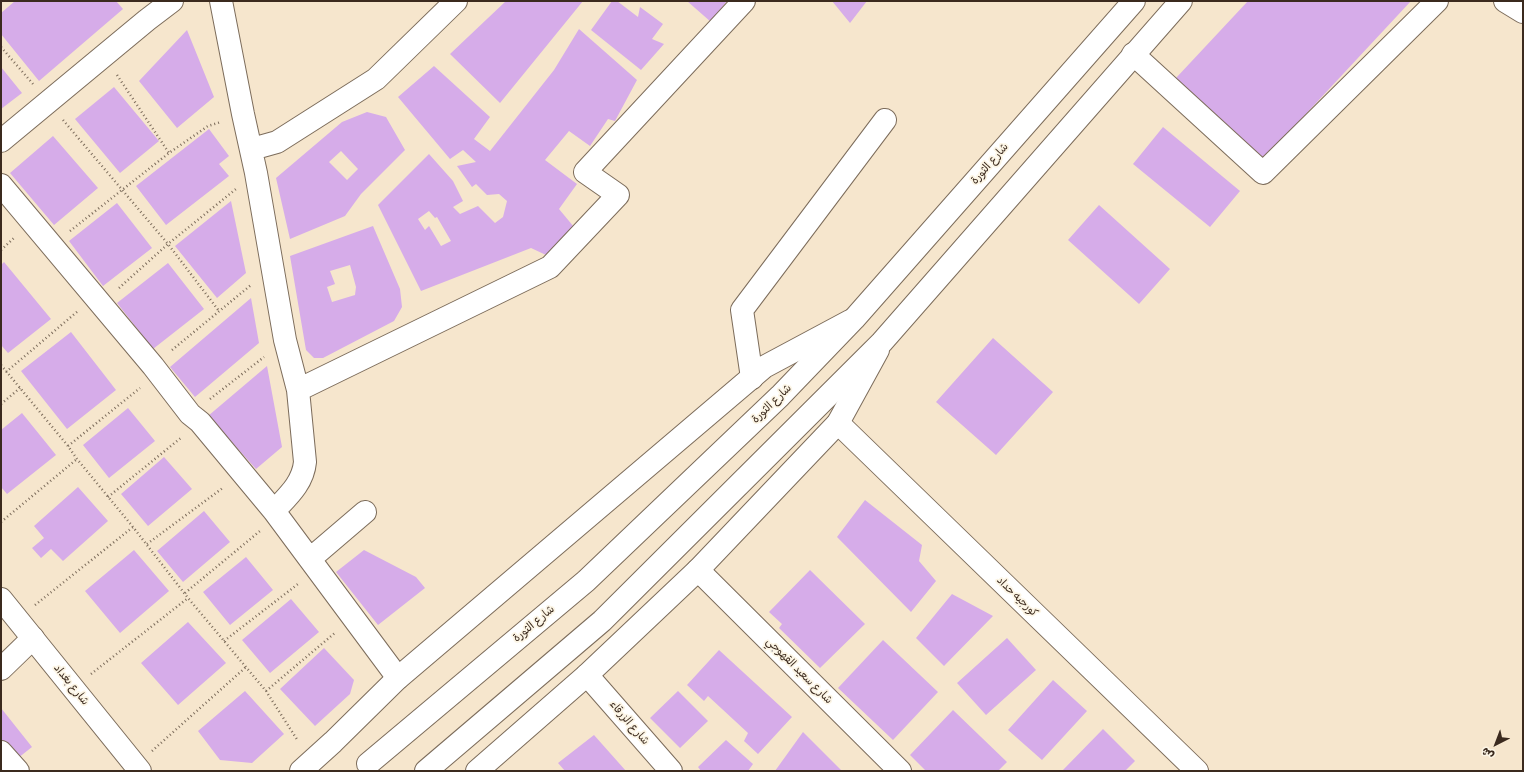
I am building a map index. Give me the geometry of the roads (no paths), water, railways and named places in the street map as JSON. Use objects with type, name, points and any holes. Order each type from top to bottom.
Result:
[{"type":"main road","points":[[1,141],[172,1]]},
{"type":"main road","points":[[221,1],[243,114],[252,149],[285,340],[298,390],[305,462],[304,472],[300,481],[276,514]]},
{"type":"main road","points":[[252,149],[278,142],[376,79],[456,1]]},
{"type":"main road","points":[[298,390],[550,267],[618,196],[585,172],[744,1]]},
{"type":"main road","name":"شارع الثورة","points":[[368,764],[586,581],[780,396],[854,319],[1134,1]]},
{"type":"main road","points":[[426,771],[602,621],[882,342],[1181,1]]},
{"type":"main road","points":[[1133,54],[1263,174],[1437,1]]},
{"type":"main road","points":[[1504,1],[1523,12]]},
{"type":"main road","points":[[752,378],[742,310],[885,120]]},
{"type":"main road","points":[[1,185],[195,418],[243,473],[314,564],[398,678]]},
{"type":"main road","points":[[312,768],[333,742],[398,678],[764,367],[854,319]]},
{"type":"main road","points":[[480,770],[587,675],[698,570],[838,423],[882,342]]},
{"type":"main road","name":"كورجيه حداد","points":[[838,423],[1196,771]]},
{"type":"main road","points":[[314,564],[365,512]]},
{"type":"main road","name":"شارع سعيد القهوجي","points":[[698,570],[900,771]]},
{"type":"main road","name":"شارع بغداد","points":[[1,599],[74,688],[133,769]]},
{"type":"main road","points":[[1,669],[33,638]]},
{"type":"main road","name":"شارع الزرقاء","points":[[587,675],[671,771]]},
{"type":"main road","points":[[1,752],[18,771]]}]
